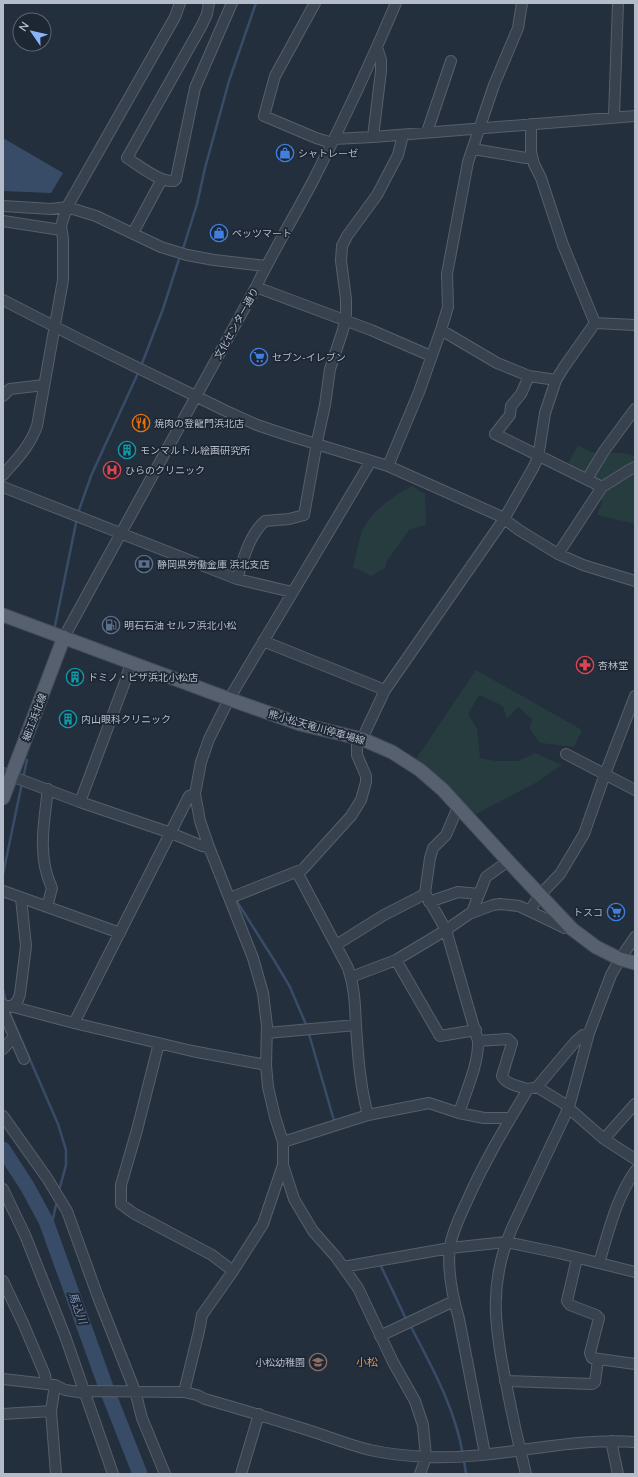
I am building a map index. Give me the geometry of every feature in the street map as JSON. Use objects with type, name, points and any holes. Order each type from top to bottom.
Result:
[{"type":"main road","name":"熊小松天竜川停車場線","points":[[3,615],[228,699],[300,724],[359,738],[392,752],[420,770],[443,790],[572,929],[596,947],[620,959],[635,963]]},
{"type":"main road","name":"細江浜北線","points":[[3,798],[15,777],[64,637]]},
{"type":"street","points":[[3,475],[26,450],[37,426],[63,280],[63,239],[61,230],[62,221],[67,207],[175,17],[180,3]]},
{"type":"street","points":[[209,3],[207,14],[202,25],[128,158],[162,179],[172,181],[176,179],[195,88],[232,3]]},
{"type":"street","points":[[315,3],[275,76],[264,116],[316,138],[333,141],[614,116],[635,116]]},
{"type":"street","name":"文化センター通り","points":[[64,637],[303,200],[333,141],[396,3]]},
{"type":"street","points":[[388,466],[419,392],[448,307],[447,274],[468,162],[494,85],[518,28],[522,3]]},
{"type":"street","points":[[614,116],[618,3]]},
{"type":"street","points":[[373,137],[381,71],[381,60],[377,47]]},
{"type":"street","points":[[427,132],[451,61]]},
{"type":"street","points":[[531,124],[532,158],[541,178],[563,245],[595,323]]},
{"type":"street","points":[[238,579],[246,552],[254,536],[265,521],[289,519],[304,515],[324,412],[330,369],[343,330],[346,306],[341,261],[342,246],[347,236],[367,211],[377,195],[398,155],[403,135]]},
{"type":"street","points":[[473,149],[532,158]]},
{"type":"street","points":[[133,233],[162,179]]},
{"type":"street","points":[[3,206],[51,209],[67,207],[96,216],[161,246],[187,255],[214,260],[266,266]]},
{"type":"street","points":[[3,221],[61,230]]},
{"type":"street","points":[[256,287],[344,320],[431,356]]},
{"type":"street","points":[[3,300],[139,369],[257,425],[388,466],[504,519],[558,554],[583,565],[635,581]]},
{"type":"street","points":[[595,323],[635,326]]},
{"type":"street","points":[[230,898],[302,869],[351,816],[360,800],[366,782],[366,776],[358,755],[359,738],[385,690],[504,519],[532,470],[538,456],[545,413],[556,380],[595,323]]},
{"type":"street","points":[[441,330],[497,363],[529,376],[556,380]]},
{"type":"street","points":[[529,376],[521,394],[511,406],[510,415],[495,434],[602,487]]},
{"type":"street","points":[[3,396],[10,389],[44,385]]},
{"type":"street","points":[[587,479],[604,450],[635,409]]},
{"type":"street","points":[[184,1392],[202,1315],[233,1271],[263,1224],[282,1165],[283,1142],[268,1088],[266,1065],[267,1033],[263,993],[253,958],[200,821],[195,794],[201,762],[209,739],[228,699],[371,461]]},
{"type":"street","points":[[558,554],[602,487],[635,467]]},
{"type":"street","points":[[3,487],[238,579],[292,592]]},
{"type":"street","points":[[263,641],[385,690]]},
{"type":"street","points":[[80,802],[131,662]]},
{"type":"street","points":[[530,910],[540,895],[560,874],[584,834],[635,696]]},
{"type":"street","points":[[566,754],[635,790]]},
{"type":"street","points":[[15,777],[80,802],[171,833],[202,846],[209,847]]},
{"type":"street","points":[[47,907],[52,888],[48,880],[43,853],[48,790]]},
{"type":"street","points":[[74,1023],[189,796],[195,794]]},
{"type":"street","points":[[458,807],[446,834],[434,848],[425,879],[427,898],[446,930],[478,1041],[473,1070],[459,1113]]},
{"type":"street","points":[[472,912],[486,877],[508,861]]},
{"type":"street","points":[[297,872],[352,978],[355,999],[360,1081],[368,1115]]},
{"type":"street","points":[[3,891],[120,933]]},
{"type":"street","points":[[336,945],[384,915],[427,898],[458,892],[479,894]]},
{"type":"street","points":[[7,1007],[18,1000],[26,952],[21,898]]},
{"type":"street","points":[[352,978],[396,960],[446,930],[472,912],[500,904],[519,906],[565,928],[572,929]]},
{"type":"street","points":[[526,1474],[497,1333],[495,1305],[498,1273],[506,1242],[569,1107],[589,1033],[611,975],[635,937]]},
{"type":"street","points":[[396,960],[440,1036],[476,1030]]},
{"type":"street","points":[[7,1007],[159,1043],[266,1065]]},
{"type":"street","points":[[7,1007],[14,1037],[24,1059]]},
{"type":"street","points":[[267,1033],[356,1025]]},
{"type":"street","points":[[485,1454],[459,1318],[454,1301],[450,1248],[454,1229],[477,1178],[510,1118],[533,1088],[575,1042],[583,1035],[589,1033]]},
{"type":"street","points":[[3,1048],[14,1037]]},
{"type":"street","points":[[478,1041],[508,1039],[511,1041],[512,1043],[502,1076],[503,1079],[507,1082],[533,1088],[569,1107],[604,1139],[635,1159]]},
{"type":"street","points":[[159,1043],[137,1130],[121,1185],[121,1204],[133,1213],[212,1255],[233,1271]]},
{"type":"street","points":[[283,1142],[368,1115],[430,1103],[459,1113],[484,1118],[510,1118]]},
{"type":"street","points":[[604,1139],[635,1104]]},
{"type":"street","points":[[3,1116],[47,1178],[67,1211],[142,1418],[165,1474]]},
{"type":"street","points":[[282,1165],[294,1200],[312,1231],[336,1257],[358,1288],[405,1386],[415,1401],[423,1425],[426,1457],[420,1474]]},
{"type":"street","points":[[599,1263],[619,1199],[625,1186],[635,1171]]},
{"type":"street","points":[[3,1190],[51,1300],[87,1392],[113,1474]]},
{"type":"street","points":[[343,1267],[450,1248],[506,1242],[635,1272]]},
{"type":"street","points":[[577,1258],[569,1291],[568,1304],[596,1315],[599,1318],[590,1353],[592,1358],[635,1364]]},
{"type":"street","points":[[3,1281],[23,1322],[50,1385],[56,1474]]},
{"type":"street","points":[[380,1336],[454,1301]]},
{"type":"street","points":[[506,1381],[592,1384],[595,1382],[598,1360]]},
{"type":"street","points":[[3,1379],[50,1385],[65,1390],[87,1392],[184,1392],[260,1414],[370,1450],[426,1457],[465,1456],[520,1449],[611,1441],[635,1442]]},
{"type":"street","points":[[3,1414],[51,1411]]},
{"type":"street","points":[[241,1474],[260,1414]]},
{"type":"street","points":[[611,1441],[618,1474]]},
{"type":"green space","points":[[578,445],[591,452],[622,453],[635,456],[635,524],[597,515],[601,505],[604,485],[571,469],[569,462]]},
{"type":"green space","points":[[412,486],[425,494],[426,525],[409,530],[387,561],[385,568],[371,576],[353,567],[361,534],[375,512],[389,500]]},
{"type":"green space","points":[[476,670],[582,730],[574,747],[541,743],[530,728],[532,719],[518,707],[507,719],[503,706],[479,695],[468,714],[477,729],[480,758],[495,761],[518,761],[535,753],[562,765],[537,782],[476,814],[414,762]]},
{"type":"water","points":[[3,138],[63,173],[51,193],[3,191]]},
{"type":"waterway","points":[[182,252],[197,204],[205,168],[229,81],[256,3]]},
{"type":"waterway","points":[[141,366],[163,309],[180,256]]},
{"type":"waterway","points":[[78,513],[91,476],[139,371]]},
{"type":"waterway","points":[[55,626],[77,518]]},
{"type":"waterway","points":[[23,778],[27,760]]},
{"type":"waterway","points":[[3,874],[22,783]]},
{"type":"waterway","points":[[236,900],[290,987],[307,1027]]},
{"type":"waterway","points":[[3,989],[6,1003]]},
{"type":"waterway","points":[[8,1009],[58,1124],[66,1150],[66,1165],[60,1187]]},
{"type":"waterway","points":[[309,1034],[335,1124]]},
{"type":"waterway","name":"馬込川","points":[[3,1149],[27,1186],[46,1221],[107,1390],[140,1474]]},
{"type":"waterway","points":[[50,1232],[56,1205]]},
{"type":"waterway","points":[[379,1262],[407,1321]]},
{"type":"waterway","points":[[410,1325],[449,1404],[463,1455]]},
{"type":"waterway","points":[[464,1460],[466,1474]]},
{"type":"place","name":"シャトレーゼ","points":[[285,153]]},
{"type":"place","name":"ペッツマート","points":[[219,233]]},
{"type":"place","name":"セブン-イレブン","points":[[259,357]]},
{"type":"place","name":"焼肉の登龍門浜北店","points":[[141,423]]},
{"type":"place","name":"モンマルトル絵画研究所","points":[[127,450]]},
{"type":"place","name":"ひらのクリニック","points":[[112,470]]},
{"type":"place","name":"静岡県労働金庫 浜北支店","points":[[144,564]]},
{"type":"place","name":"明石石油 セルフ浜北小松","points":[[111,625]]},
{"type":"place","name":"杏林堂","points":[[585,665]]},
{"type":"place","name":"ドミノ・ピザ浜北小松店","points":[[75,677]]},
{"type":"place","name":"内山眼科クリニック","points":[[68,719]]},
{"type":"place","name":"トスコ","points":[[616,912]]},
{"type":"place","name":"小松幼稚園","points":[[318,1362]]},
{"type":"district","name":"小松","points":[[367,1362]]}]
